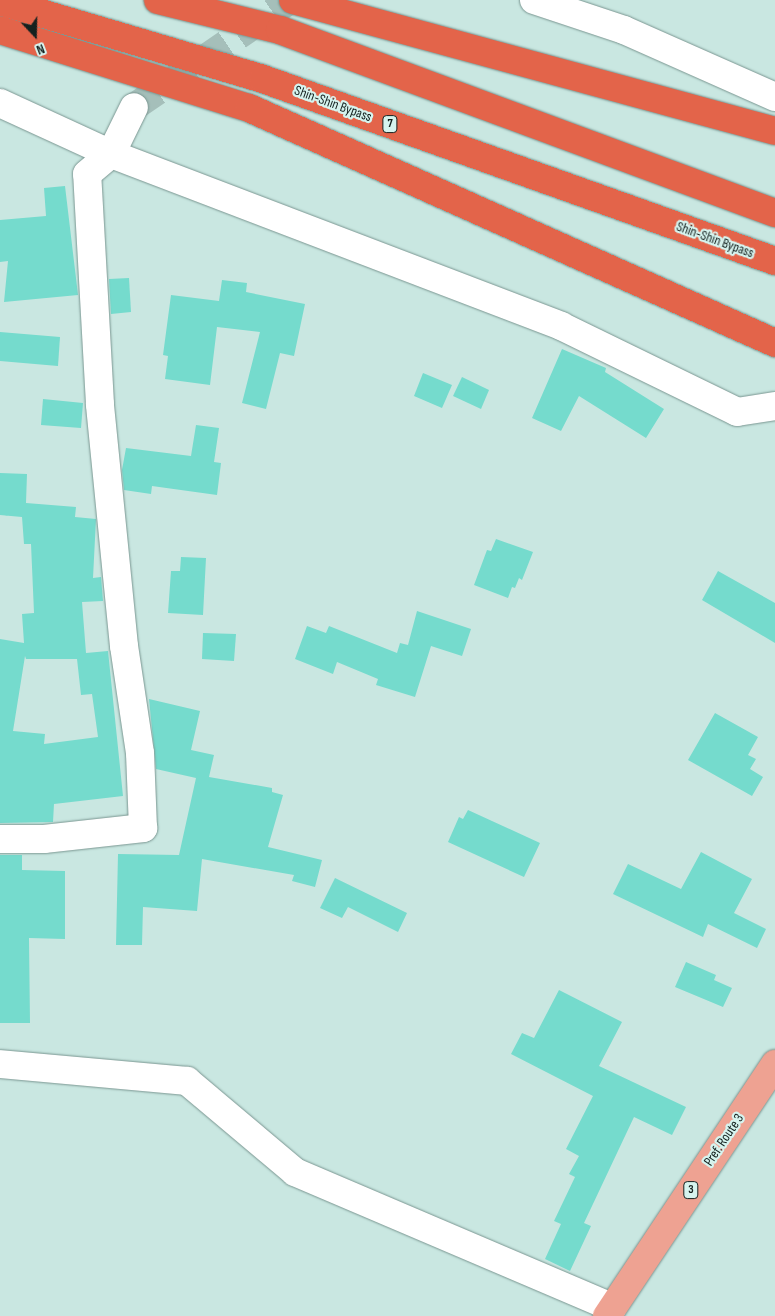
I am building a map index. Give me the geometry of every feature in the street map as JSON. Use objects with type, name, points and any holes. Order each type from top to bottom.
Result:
[{"type":"highway","points":[[158,0],[280,30],[775,213]]},
{"type":"highway","points":[[293,0],[775,131]]},
{"type":"highway","name":"Shin-Shin Bypass","points":[[0,1],[263,79],[775,261]]},
{"type":"highway","points":[[0,30],[248,108],[492,214],[775,343]]},
{"type":"main road","name":"Pref. Route 3","points":[[609,1311],[775,1064]]},
{"type":"street","points":[[534,0],[624,30],[775,97]]},
{"type":"street","points":[[0,103],[111,154],[561,326],[737,412],[775,406]]},
{"type":"street","points":[[0,839],[44,839],[143,828],[140,753],[124,646],[100,404],[87,174],[111,154],[134,107]]},
{"type":"street","points":[[0,1064],[186,1080],[295,1172],[609,1311]]},
{"type":"building","points":[[65,186],[78,295],[4,302],[8,261],[0,262],[0,220],[46,216],[44,188]]},
{"type":"building","points":[[129,278],[131,312],[111,314],[109,279]]},
{"type":"building","points":[[222,280],[247,283],[246,292],[305,304],[294,356],[280,353],[266,409],[242,403],[260,332],[217,327],[210,385],[165,379],[168,356],[163,355],[171,295],[219,301]]},
{"type":"building","points":[[0,332],[60,337],[58,366],[0,361]]},
{"type":"building","points":[[562,349],[606,368],[605,372],[664,409],[646,438],[579,396],[561,431],[532,418]]},
{"type":"building","points":[[423,373],[452,385],[442,408],[414,396]]},
{"type":"building","points":[[462,377],[489,390],[481,409],[453,396]]},
{"type":"building","points":[[43,399],[83,403],[81,428],[41,425]]},
{"type":"building","points":[[196,425],[219,428],[214,462],[221,463],[217,495],[152,486],[151,494],[124,490],[122,470],[126,448],[191,456]]},
{"type":"building","points":[[0,473],[27,474],[26,503],[76,507],[75,517],[96,519],[93,578],[101,577],[103,601],[82,602],[86,653],[108,651],[123,796],[54,804],[53,822],[0,823],[0,639],[24,643],[22,614],[34,613],[31,544],[24,544],[22,517],[0,515]],"holes":[[[25,656],[26,659],[77,659],[81,695],[92,694],[98,737],[44,744],[45,734],[13,731]]]},
{"type":"building","points":[[496,539],[533,552],[522,580],[519,578],[515,588],[512,587],[508,598],[474,585],[487,550],[491,551]]},
{"type":"building","points":[[181,557],[206,558],[203,615],[168,613],[171,571],[180,571]]},
{"type":"building","points":[[718,571],[775,603],[775,643],[702,600]]},
{"type":"building","points":[[417,611],[471,629],[462,656],[431,646],[415,697],[376,685],[378,679],[337,662],[333,674],[295,659],[307,626],[326,633],[329,626],[397,653],[400,643],[408,645]]},
{"type":"building","points":[[203,633],[236,634],[234,661],[202,659]]},
{"type":"building","points":[[149,699],[200,711],[191,750],[214,755],[209,777],[272,788],[272,792],[283,795],[268,847],[322,860],[315,887],[292,881],[294,875],[202,859],[197,911],[143,907],[142,945],[116,945],[118,854],[179,855],[196,778],[156,769]]},
{"type":"building","points":[[715,713],[758,737],[748,755],[756,759],[750,769],[763,777],[752,796],[688,760]]},
{"type":"building","points":[[468,810],[540,843],[524,877],[448,842],[459,817],[463,819]]},
{"type":"building","points":[[701,852],[752,879],[734,913],[766,929],[757,948],[708,924],[703,937],[613,894],[628,864],[681,889]]},
{"type":"building","points":[[0,855],[22,855],[22,870],[65,871],[65,939],[29,938],[30,1023],[0,1023]]},
{"type":"building","points":[[335,878],[407,913],[398,932],[348,907],[342,918],[320,908]]},
{"type":"building","points":[[686,962],[716,975],[714,980],[732,988],[723,1007],[675,987]]},
{"type":"building","points":[[559,990],[622,1022],[599,1066],[686,1107],[672,1135],[634,1117],[584,1223],[591,1226],[570,1271],[545,1259],[561,1224],[554,1221],[575,1177],[569,1174],[579,1156],[566,1149],[593,1096],[511,1054],[522,1033],[534,1038]]},
{"type":"tunnel","points":[[134,107],[290,0]]}]
